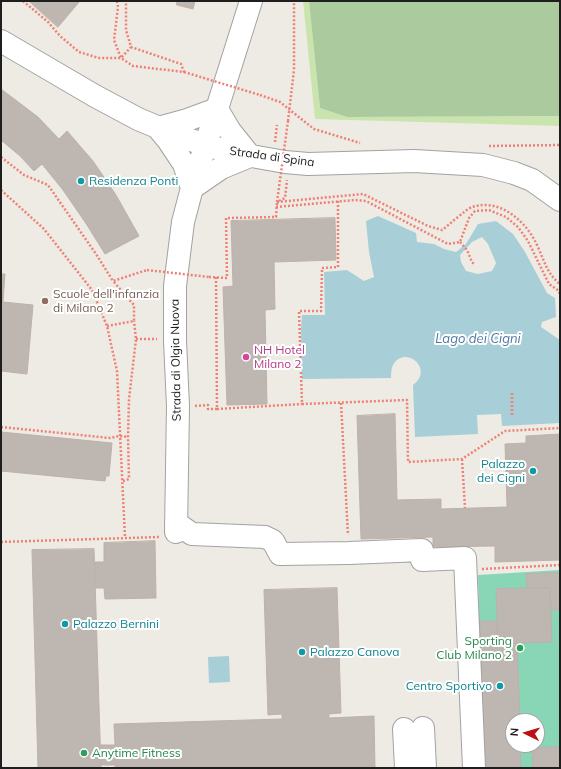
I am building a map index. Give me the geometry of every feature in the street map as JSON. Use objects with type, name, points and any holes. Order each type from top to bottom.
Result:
[{"type":"street","name":"Strada di Olgia Nuova","points":[[251,1],[205,145],[183,222],[175,286],[178,406],[176,528],[192,534],[265,537],[273,540],[280,554],[350,553]]},
{"type":"street","name":"Strada di Spina","points":[[1,41],[95,96],[158,128],[205,145],[250,156],[308,164],[414,161],[483,165],[514,173],[532,180],[560,200]]},
{"type":"street","points":[[217,109],[230,131],[250,156],[221,168],[192,188],[184,164],[158,128],[187,120],[217,109]]},
{"type":"street","points":[[350,553],[422,550],[422,560],[466,558],[474,768]]},
{"type":"street","points":[[406,768],[413,729],[425,768]]},
{"type":"path","points":[[23,1],[48,22],[60,36],[79,52],[99,58],[121,58],[133,66],[184,72],[280,102],[289,110]]},
{"type":"path","points":[[116,1],[118,8],[114,40],[121,58]]},
{"type":"path","points":[[126,1],[126,30],[131,47]]},
{"type":"path","points":[[113,281],[147,270],[227,278],[226,218],[276,217],[276,207],[294,70],[294,1]]},
{"type":"path","points":[[121,58],[131,47]]},
{"type":"path","points":[[131,47],[180,64],[184,72]]},
{"type":"path","points":[[1,157],[24,175],[48,185],[113,281],[134,304],[136,339],[129,399],[129,479],[123,481]]},
{"type":"path","points":[[1,190],[44,229],[92,290],[107,326],[117,371],[125,538],[1,542]]},
{"type":"path","points":[[277,202],[363,194],[428,226],[442,230],[471,207],[490,204],[510,212],[526,227],[537,244],[544,263],[553,279],[560,284]]},
{"type":"path","points":[[277,202],[285,198]]},
{"type":"path","points":[[276,207],[338,201],[366,201],[438,240],[448,244],[460,242]]},
{"type":"path","points":[[302,404],[299,311],[321,311],[322,268],[338,266],[338,201]]},
{"type":"path","points":[[460,242],[469,218],[475,211],[489,210],[506,217],[518,227],[528,240],[549,284],[559,291],[560,295]]},
{"type":"path","points":[[460,242],[467,250],[472,262],[476,265]]},
{"type":"path","points":[[216,277],[217,409]]},
{"type":"path","points":[[107,326],[134,321]]},
{"type":"path","points":[[136,339],[153,339]]},
{"type":"path","points":[[512,394],[512,417]]},
{"type":"path","points":[[195,406],[208,406],[208,409],[217,409],[407,400],[408,462],[462,459],[505,431],[560,428]]},
{"type":"path","points":[[341,403],[350,553]]},
{"type":"path","points":[[1,427],[110,438],[119,436],[128,437]]},
{"type":"path","points":[[462,459],[465,508]]},
{"type":"path","points":[[466,570],[560,565]]},
{"type":"green space","points":[[303,1],[309,1],[320,108],[347,117],[560,116],[560,126],[315,119]]},
{"type":"green space","points":[[309,1],[560,1],[560,116],[347,117],[320,108]]},
{"type":"green space","name":"Sporting Club Milano 2","points":[[560,570],[560,768],[482,768],[478,575]]},
{"type":"water","name":"Lago dei Cigni","points":[[378,216],[416,233],[417,242],[434,244],[444,249],[456,252],[466,244],[478,224],[496,221],[513,234],[525,252],[547,293],[555,298],[556,317],[542,322],[541,327],[560,340],[560,423],[502,426],[501,414],[477,415],[478,434],[415,437],[413,385],[419,379],[421,372],[420,366],[416,361],[410,358],[404,357],[398,359],[392,367],[391,378],[302,379],[302,315],[325,315],[324,272],[347,270],[364,281],[374,277],[369,252],[366,221]],"holes":[[[482,237],[488,244],[496,263],[492,271],[478,274],[466,271],[461,262],[460,255],[472,242]]]},
{"type":"water","points":[[229,656],[230,682],[209,683],[208,657]]},
{"type":"building","points":[[29,1],[80,1],[58,27]]},
{"type":"building","points":[[177,1],[195,1],[193,9],[177,5]]},
{"type":"building","name":"Residenza Ponti","points":[[1,89],[38,117],[59,139],[67,131],[93,161],[116,195],[139,236],[105,254],[63,190],[42,164],[34,171],[20,156],[1,140]]},
{"type":"building","name":"NH Hotel Milano 2","points":[[335,218],[336,260],[274,262],[275,309],[265,310],[267,404],[227,405],[223,287],[233,286],[231,221]]},
{"type":"building","points":[[1,274],[5,274],[3,302],[33,305],[27,374],[1,371]]},
{"type":"building","name":"Palazzo dei Cigni","points":[[395,414],[397,500],[441,499],[441,509],[507,507],[505,444],[526,443],[526,436],[560,434],[560,560],[495,562],[495,546],[433,547],[433,537],[361,539],[357,416]]},
{"type":"building","points":[[1,432],[112,443],[109,476],[106,476],[105,481],[1,471]]},
{"type":"building","points":[[155,541],[156,598],[105,599],[104,588],[95,588],[95,562],[104,562],[104,543]]},
{"type":"building","name":"Palazzo Bernini","points":[[94,549],[101,768],[38,768],[32,550]]},
{"type":"building","points":[[560,573],[560,610],[551,610],[550,588],[527,588],[526,574]]},
{"type":"building","name":"Palazzo Canova","points":[[337,588],[341,713],[329,714],[329,718],[374,716],[375,768],[115,768],[115,765],[101,765],[100,745],[115,745],[114,724],[282,719],[282,714],[268,715],[264,590]]},
{"type":"building","name":"Centro Sportivo","points":[[550,588],[552,642],[498,644],[496,589]]},
{"type":"building","name":"Centro Sportivo","points":[[480,621],[497,621],[498,644],[517,643],[520,713],[505,713],[505,753],[520,753],[521,768],[485,768]]},
{"type":"building","points":[[560,747],[560,768],[533,768],[532,753],[545,753],[545,748]]},
{"type":"place","name":"Residenza Ponti","points":[[81,181]]},
{"type":"place","name":"Scuole dell'infanzia di Milano 2","points":[[45,301]]},
{"type":"place","name":"NH Hotel Milano 2","points":[[246,357]]},
{"type":"place","name":"Palazzo dei Cigni","points":[[533,471]]},
{"type":"place","name":"Palazzo Bernini","points":[[65,624]]},
{"type":"place","name":"Sporting Club Milano 2","points":[[520,648]]},
{"type":"place","name":"Palazzo Canova","points":[[302,652]]},
{"type":"place","name":"Centro Sportivo","points":[[500,686]]},
{"type":"place","name":"Anytime Fitness","points":[[84,753]]}]
